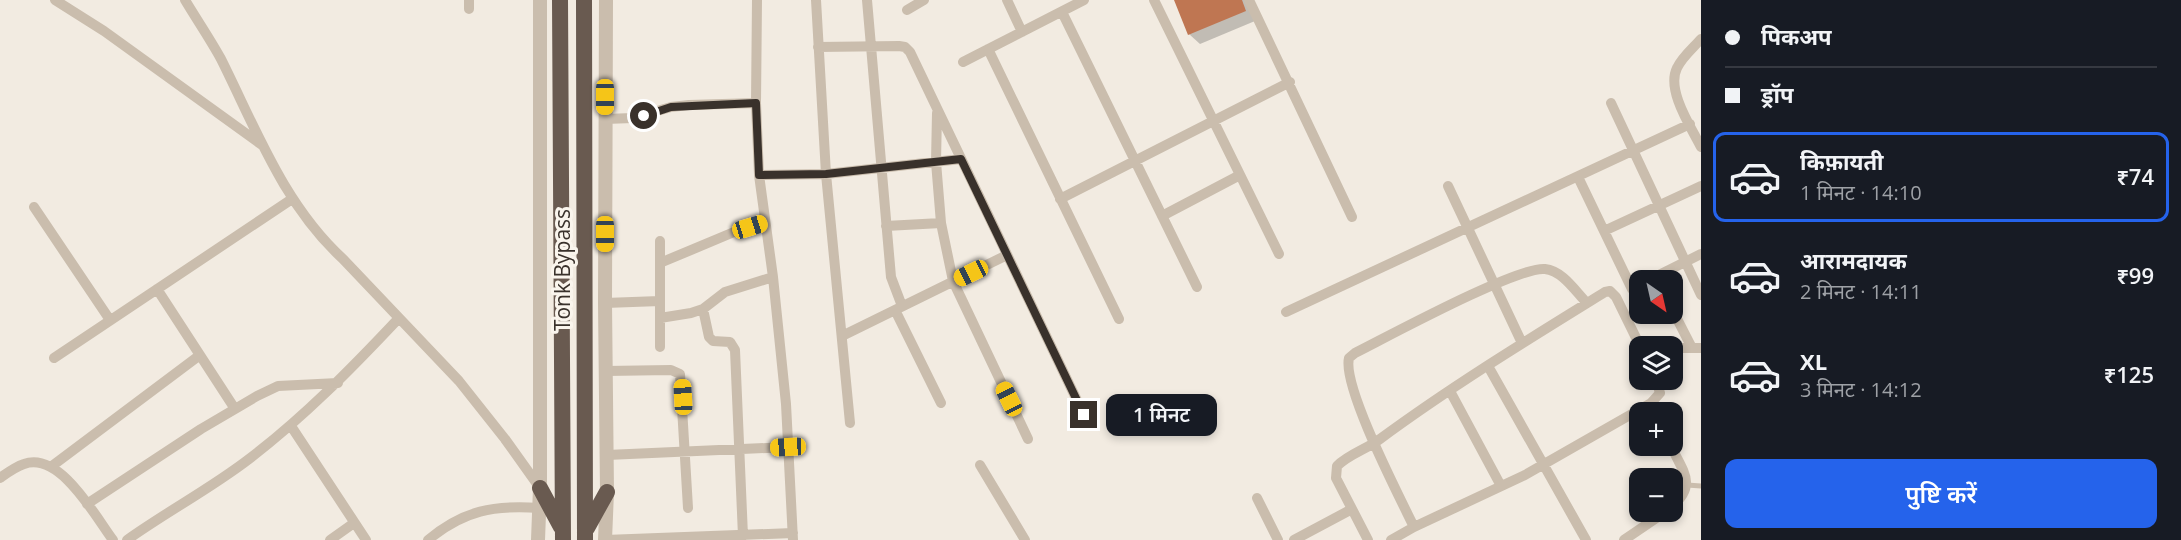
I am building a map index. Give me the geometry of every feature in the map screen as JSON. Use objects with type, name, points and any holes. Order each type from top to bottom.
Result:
[{"type":"highway","points":[[560,0],[563,535]]},
{"type":"highway","name":"Tonk Bypass","points":[[584,0],[585,535]]},
{"type":"highway","points":[[540,488],[563,535]]},
{"type":"highway","points":[[585,535],[607,492]]},
{"type":"street","points":[[55,0],[104,31],[264,147]]},
{"type":"street","points":[[185,0],[220,57],[292,199],[326,243],[459,381],[540,488]]},
{"type":"street","points":[[538,540],[540,488],[540,0]]},
{"type":"street","points":[[606,0],[604,303],[607,492],[605,540],[793,537],[786,404],[773,277],[759,175],[756,103],[757,0]]},
{"type":"street","points":[[816,0],[826,174],[850,423]]},
{"type":"street","points":[[867,0],[891,277],[899,308],[941,403]]},
{"type":"street","points":[[907,10],[924,0]]},
{"type":"street","points":[[1007,0],[1022,32]]},
{"type":"street","points":[[963,62],[1084,0]]},
{"type":"street","points":[[1154,0],[1279,254]]},
{"type":"street","points":[[1249,0],[1290,82],[1352,217]]},
{"type":"street","points":[[1062,12],[1197,287]]},
{"type":"street","points":[[1701,39],[1676,69],[1673,80],[1675,93],[1701,147]]},
{"type":"street","points":[[818,47],[899,46],[910,51],[1084,415]]},
{"type":"street","points":[[988,49],[1119,319]]},
{"type":"street","points":[[1060,199],[1290,82]]},
{"type":"street","points":[[605,119],[633,118],[671,107],[689,105],[756,103]]},
{"type":"street","points":[[1611,103],[1701,295]]},
{"type":"street","points":[[937,111],[936,162],[941,224],[953,281],[1028,439]]},
{"type":"street","points":[[1286,312],[1690,124]]},
{"type":"street","points":[[759,175],[826,174],[961,159]]},
{"type":"street","points":[[1162,216],[1240,175]]},
{"type":"street","points":[[1578,177],[1604,231],[1629,275]]},
{"type":"street","points":[[1448,186],[1522,344]]},
{"type":"street","points":[[1604,231],[1701,186]]},
{"type":"street","points":[[54,358],[292,199]]},
{"type":"street","points":[[34,207],[110,320]]},
{"type":"street","points":[[660,263],[734,232],[765,223]]},
{"type":"street","points":[[886,226],[941,224]]},
{"type":"street","points":[[660,241],[660,346]]},
{"type":"street","points":[[1671,270],[1701,254]]},
{"type":"street","points":[[842,336],[1007,255]]},
{"type":"street","points":[[1414,527],[1374,444],[1348,374],[1349,358],[1495,284],[1536,269],[1560,274],[1587,303]]},
{"type":"street","points":[[660,318],[691,314],[703,309],[725,292],[773,277]]},
{"type":"street","points":[[157,289],[235,409]]},
{"type":"street","points":[[1616,297],[1629,290]]},
{"type":"street","points":[[1368,540],[1336,478],[1336,471],[1343,460],[1374,444],[1488,366],[1587,303],[1610,291],[1616,297],[1635,336]]},
{"type":"street","points":[[604,303],[660,301]]},
{"type":"street","points":[[703,309],[709,337],[713,341],[730,342],[735,350],[743,536]]},
{"type":"street","points":[[127,540],[248,460],[291,426],[338,383],[399,318]]},
{"type":"street","points":[[1682,324],[1697,348]]},
{"type":"street","points":[[52,466],[200,355]]},
{"type":"street","points":[[1488,366],[1586,540]]},
{"type":"street","points":[[606,372],[671,370],[680,374],[688,508]]},
{"type":"street","points":[[87,504],[257,396],[278,386],[338,383]]},
{"type":"street","points":[[1450,391],[1501,486]]},
{"type":"street","points":[[1391,540],[1404,537],[1414,527],[1501,486],[1629,420]]},
{"type":"street","points":[[291,426],[366,540]]},
{"type":"street","points":[[607,455],[788,447]]},
{"type":"street","points":[[1675,456],[1687,485],[1686,493],[1683,496]]},
{"type":"street","points":[[0,478],[25,463],[52,466],[68,479],[113,540]]},
{"type":"street","points":[[980,465],[1025,540]]},
{"type":"street","points":[[1257,498],[1278,540]]},
{"type":"street","points":[[428,540],[466,514],[510,506],[539,508]]},
{"type":"street","points":[[1294,540],[1352,509]]},
{"type":"street","points":[[1624,540],[1650,522]]},
{"type":"street","points":[[330,540],[354,523]]},
{"type":"lane","points":[[1687,485],[1701,486]]},
{"type":"building","points":[[1174,0],[1242,0],[1246,11],[1188,35]]},
{"type":"route","points":[[644,116],[671,107],[756,103],[759,175],[826,174],[961,159],[1084,415]]}]
